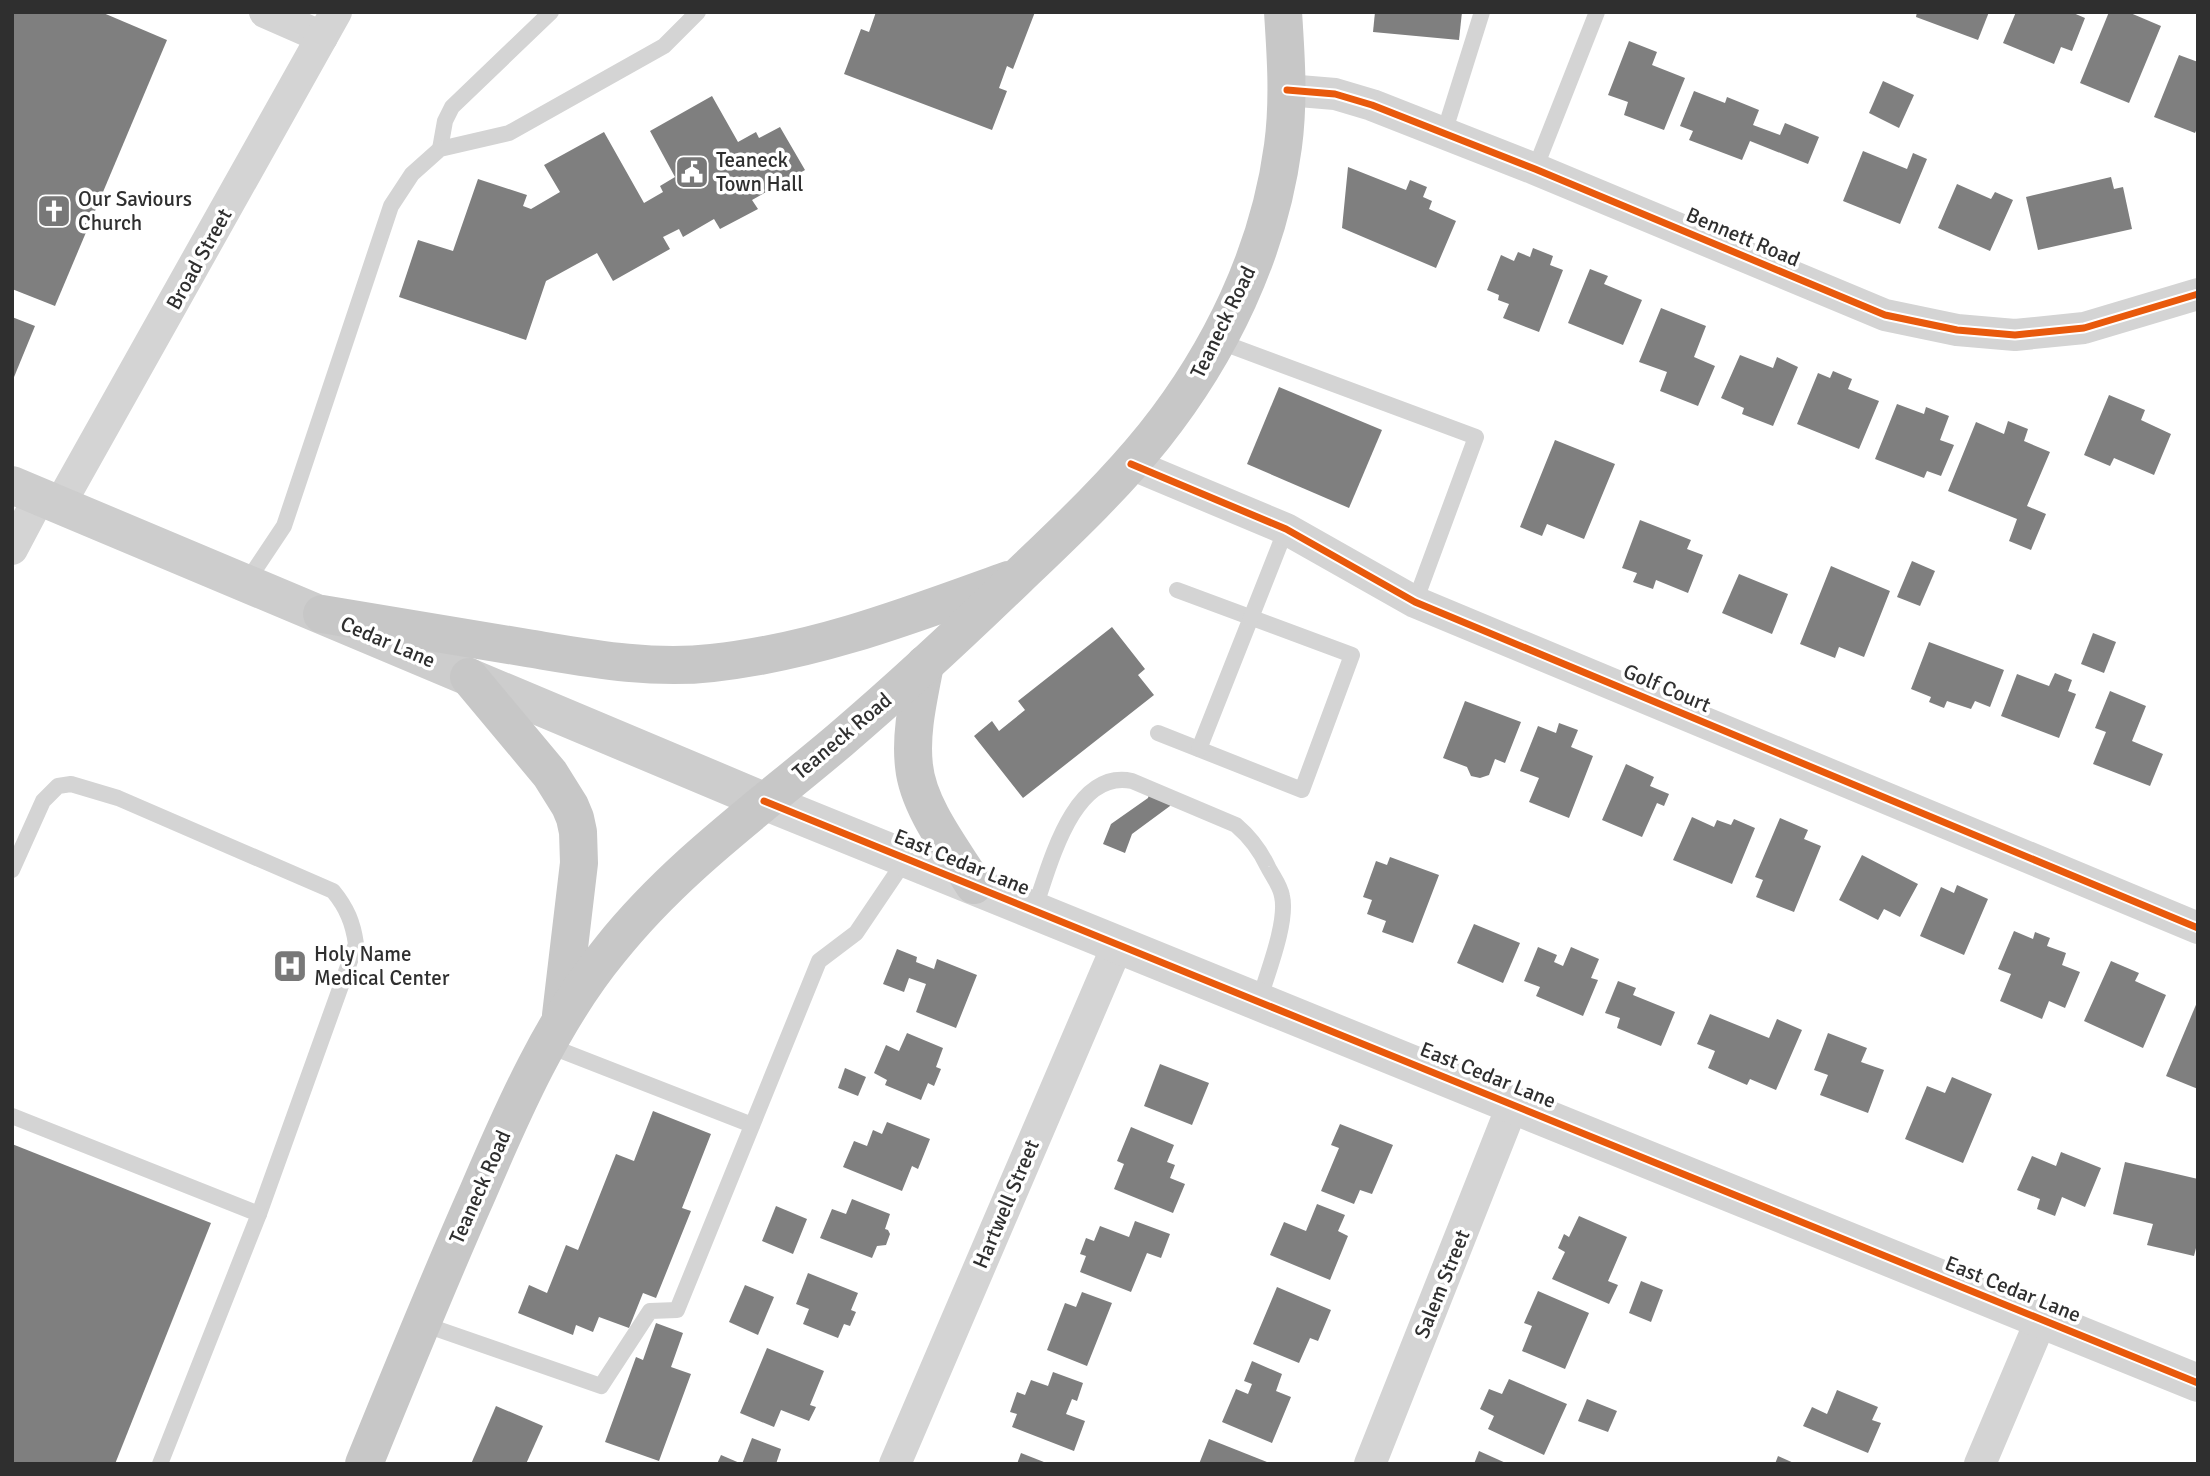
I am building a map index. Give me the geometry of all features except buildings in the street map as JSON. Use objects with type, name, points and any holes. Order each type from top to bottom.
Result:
[{"type":"main road","name":"Teaneck Road","points":[[364,1464],[495,1152],[553,1035],[593,973],[628,929],[685,870],[840,739],[1020,575],[1130,464],[1191,386],[1218,341],[1244,285],[1267,220],[1283,149],[1287,90],[1283,12]]},
{"type":"main road","name":"Cedar Lane","points":[[37,495],[764,801]]},
{"type":"main road","points":[[323,614],[603,660],[692,664],[805,647],[879,625],[1020,575]]},
{"type":"main road","points":[[925,664],[914,729],[916,776],[926,805],[974,886]]},
{"type":"main road","points":[[469,677],[550,774],[575,818],[579,863],[553,1035]]},
{"type":"street","points":[[265,12],[329,25]]},
{"type":"street","name":"Broad Street","points":[[12,549],[37,495],[329,25]]},
{"type":"street","name":"Bennett Road","points":[[1287,90],[1348,97],[1444,133],[1885,315],[1957,330],[2015,335],[2084,328],[2198,294]]},
{"type":"street","name":"Golf Court","points":[[1130,464],[1286,530],[1415,601],[2198,928]]},
{"type":"street","name":"East Cedar Lane","points":[[764,801],[2198,1383]]},
{"type":"street","name":"Hartwell Street","points":[[895,1464],[1118,944]]},
{"type":"street","name":"Salem Street","points":[[1370,1464],[1513,1104]]},
{"type":"street","points":[[1980,1464],[2041,1320]]},
{"type":"lane","points":[[440,149],[445,121],[452,107],[551,12]]},
{"type":"lane","points":[[246,583],[284,526],[391,206],[412,174],[440,149],[509,134],[664,46],[698,12]]},
{"type":"lane","points":[[1444,133],[1482,12]]},
{"type":"lane","points":[[1535,169],[1597,12]]},
{"type":"lane","points":[[1218,341],[1476,437],[1415,601]]},
{"type":"lane","points":[[1199,750],[1286,530]]},
{"type":"lane","points":[[1158,733],[1302,790],[1352,655],[1177,590]]},
{"type":"lane","points":[[1034,910],[1063,831],[1080,803],[1106,782],[1123,779],[1132,781],[1236,825],[1246,832],[1264,856],[1278,883],[1284,908],[1259,1001]]},
{"type":"lane","points":[[12,870],[43,801],[58,786],[71,784],[118,798],[333,891],[347,909],[353,926],[356,944],[259,1214],[160,1464]]},
{"type":"lane","points":[[421,1324],[601,1386],[650,1311],[677,1310],[819,961],[856,933],[907,859]]},
{"type":"lane","points":[[553,1035],[752,1125]]},
{"type":"lane","points":[[12,1116],[259,1214]]},
{"type":"cycle path","points":[[1287,90],[1335,94],[1372,105],[1535,169],[1885,315],[1957,330],[2015,335],[2084,328],[2198,294]]},
{"type":"cycle path","points":[[1131,464],[1286,529],[1415,602],[2198,928]]},
{"type":"cycle path","points":[[764,801],[2198,1383]]},
{"type":"place","name":"Teaneck Town Hall","points":[[692,172]]},
{"type":"place","name":"Our Saviours Church","points":[[54,211]]},
{"type":"place","name":"Holy Name Medical Center","points":[[290,966]]}]
